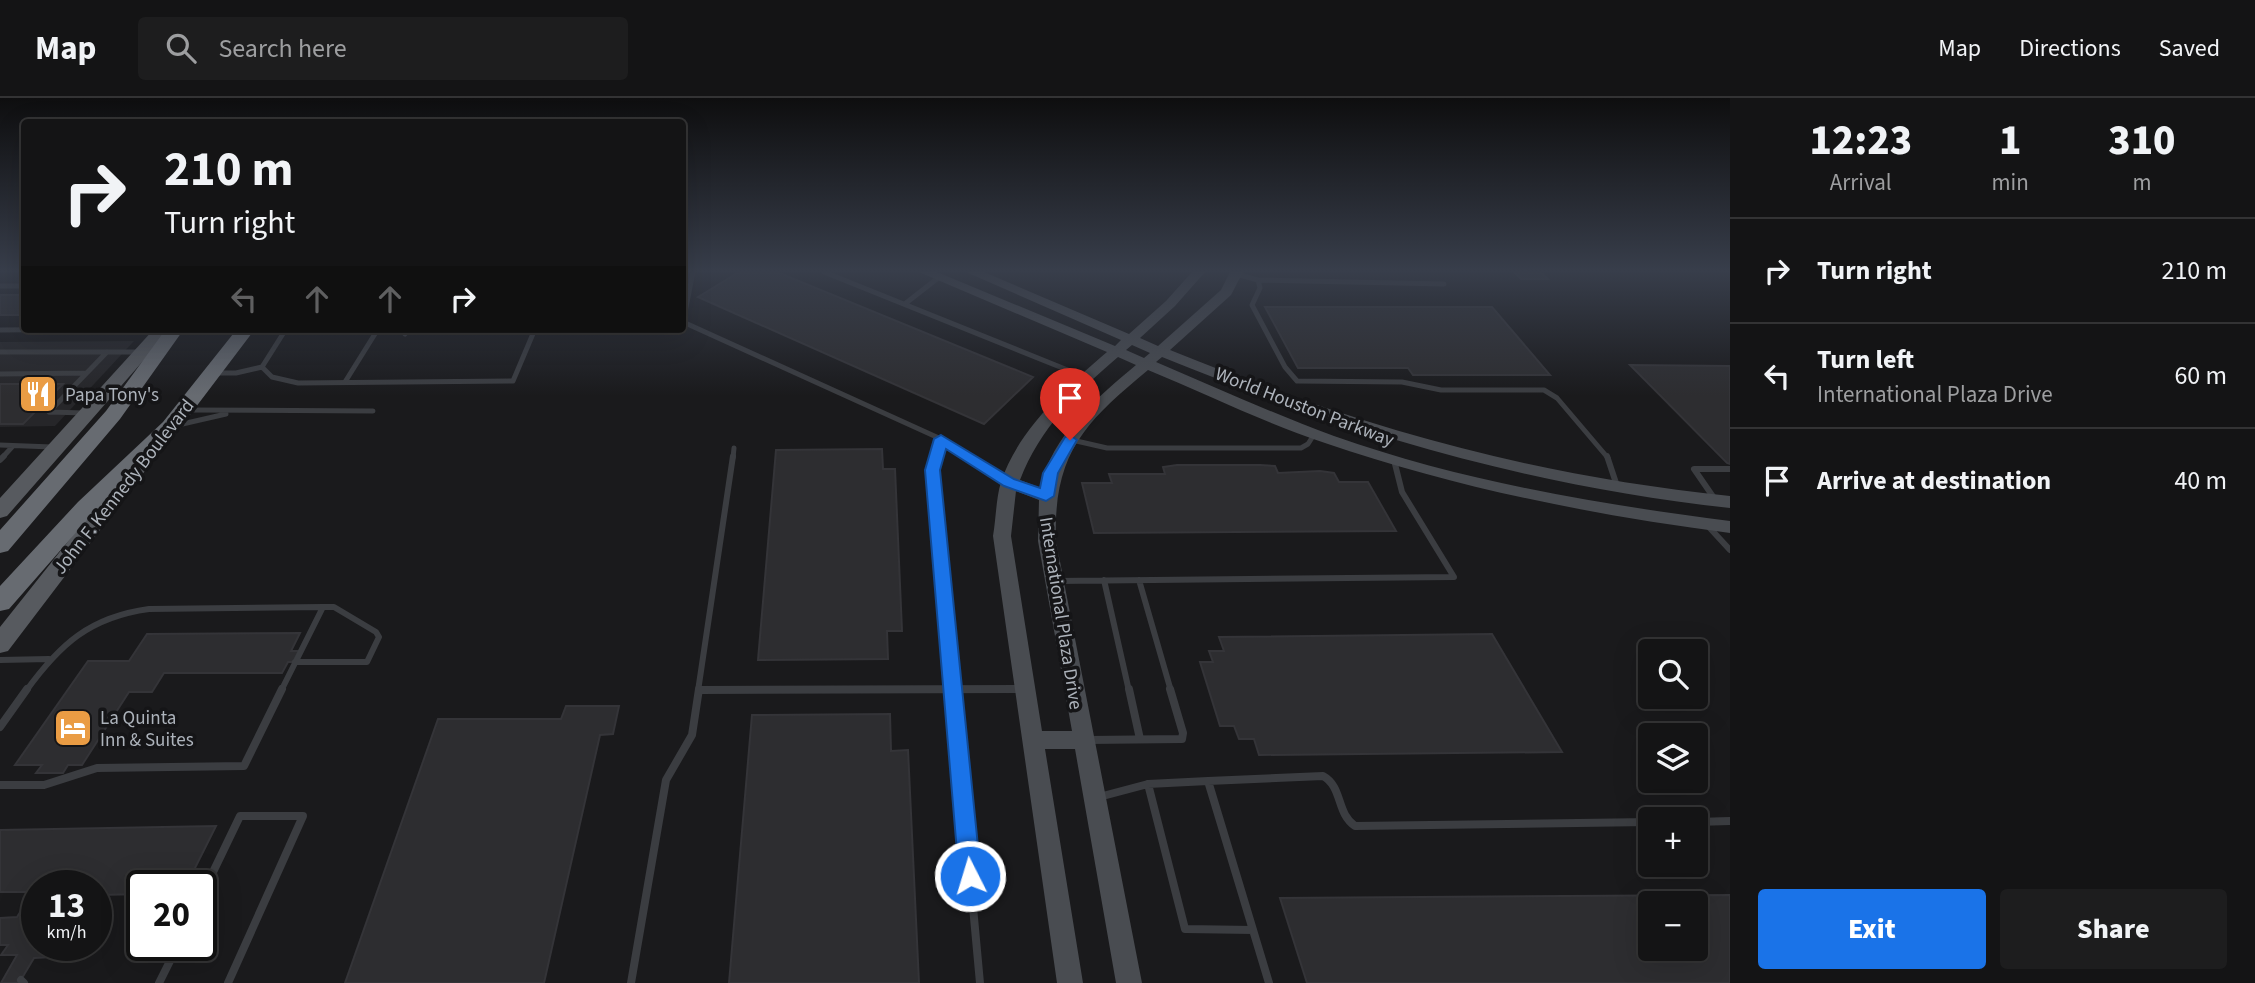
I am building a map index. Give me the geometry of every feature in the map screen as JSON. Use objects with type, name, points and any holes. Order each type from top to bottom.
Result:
[{"type":"highway","points":[[0,545],[114,415],[172,333]]},
{"type":"highway","name":"John F. Kennedy Boulevard","points":[[176,418],[243,333]]},
{"type":"highway","points":[[0,602],[86,507],[176,418]]},
{"type":"main road","points":[[0,511],[160,333]]},
{"type":"main road","name":"John F. Kennedy Boulevard","points":[[0,644],[176,418]]},
{"type":"street","name":"World Houston Parkway","points":[[1027,313],[1114,352],[1315,433],[1394,460],[1527,494],[1609,511],[1730,527]]},
{"type":"street","name":"World Houston Parkway","points":[[1071,313],[1282,399],[1405,440],[1477,460],[1723,502]]},
{"type":"street","points":[[1070,983],[1002,536],[1002,508],[1009,482],[1031,438],[1051,411],[1114,352],[1161,313]]},
{"type":"street","name":"International Plaza Drive","points":[[1129,983],[1054,581],[1044,521],[1046,496],[1051,473],[1070,440],[1097,405],[1203,313]]},
{"type":"street","points":[[1394,460],[1405,440]]},
{"type":"street","points":[[1009,482],[1046,496]]},
{"type":"street","points":[[1723,502],[1730,519]]},
{"type":"street","points":[[1033,740],[1083,740]]},
{"type":"lane","points":[[931,313],[1086,377]]},
{"type":"lane","points":[[1256,313],[1284,367],[1297,381],[1309,384],[1402,382],[1441,390],[1544,390],[1557,398],[1609,458],[1617,486]]},
{"type":"lane","points":[[686,323],[941,439],[1009,482]]},
{"type":"lane","points":[[0,330],[21,330]]},
{"type":"lane","points":[[211,373],[236,373],[262,367],[283,333]]},
{"type":"lane","points":[[345,382],[376,333]]},
{"type":"lane","points":[[262,367],[272,377],[284,382],[513,381],[533,333]]},
{"type":"lane","points":[[0,352],[143,352]]},
{"type":"lane","points":[[88,414],[49,412],[107,352]]},
{"type":"lane","points":[[0,374],[86,373]]},
{"type":"lane","points":[[176,418],[234,412],[373,411]]},
{"type":"lane","points":[[176,418],[234,412]]},
{"type":"lane","points":[[1070,440],[1107,449],[1301,448],[1308,444],[1315,433]]},
{"type":"lane","points":[[941,439],[933,470],[980,983]]},
{"type":"lane","points":[[0,445],[58,447]]},
{"type":"lane","points":[[0,460],[12,447]]},
{"type":"lane","points":[[632,983],[666,780],[692,735],[734,448]]},
{"type":"lane","points":[[1054,581],[1454,577],[1402,492],[1394,460]]},
{"type":"lane","points":[[1723,502],[1694,469],[1730,469]]},
{"type":"lane","points":[[1706,524],[1730,550]]},
{"type":"lane","points":[[1104,580],[1140,739]]},
{"type":"lane","points":[[1083,740],[1182,739],[1183,733],[1139,580]]},
{"type":"lane","points":[[0,785],[44,785],[97,768],[244,766],[323,607]]},
{"type":"lane","points":[[0,727],[49,659],[76,635],[121,613],[149,608],[334,607],[380,637],[367,662],[295,662]]},
{"type":"lane","points":[[0,660],[49,659]]},
{"type":"lane","points":[[699,690],[1026,689]]},
{"type":"lane","points":[[1094,798],[1148,784],[1323,776],[1335,784],[1346,820],[1355,826],[1638,822]]},
{"type":"lane","points":[[1208,781],[1269,983]]},
{"type":"lane","points":[[1148,784],[1185,929],[1253,930]]},
{"type":"lane","points":[[214,870],[240,816],[303,816],[228,983]]},
{"type":"lane","points":[[1708,822],[1730,821]]},
{"type":"lane","points":[[159,983],[170,961]]},
{"type":"shaded area","points":[[134,341],[55,426],[0,427],[0,342]]},
{"type":"building","points":[[0,313],[21,313],[21,315]]},
{"type":"building","points":[[735,313],[878,313],[1033,377],[984,424]]},
{"type":"building","points":[[1268,313],[1497,313],[1550,375],[1413,375],[1408,368],[1298,368]]},
{"type":"building","points":[[1630,365],[1730,366],[1730,464],[1727,463]]},
{"type":"building","points":[[0,384],[63,384],[23,424],[0,424]]},
{"type":"building","points":[[882,449],[883,469],[895,469],[902,631],[887,631],[888,659],[758,660],[776,450]]},
{"type":"building","points":[[1275,466],[1278,473],[1320,471],[1334,473],[1339,482],[1368,482],[1396,531],[1094,533],[1082,483],[1112,483],[1109,474],[1165,474],[1163,467]]},
{"type":"building","name":"La Quinta Inn & Suites","points":[[300,633],[291,651],[300,651],[294,662],[288,662],[282,673],[164,673],[152,692],[129,692],[82,765],[68,765],[63,773],[36,773],[42,765],[15,765],[88,661],[129,661],[147,634]]},
{"type":"building","points":[[1492,634],[1562,752],[1259,755],[1254,739],[1239,739],[1234,726],[1220,726],[1200,662],[1213,662],[1209,651],[1224,651],[1219,637]]},
{"type":"building","points":[[566,706],[619,706],[613,734],[600,735],[544,983],[345,983],[438,719],[561,719]]},
{"type":"building","points":[[890,714],[891,751],[908,750],[919,983],[729,983],[752,715]]},
{"type":"building","points":[[216,826],[194,870],[126,870],[126,894],[112,895],[112,870],[21,870],[21,892],[0,892],[0,830]]},
{"type":"building","points":[[1708,895],[1730,895],[1730,983],[1307,983],[1280,898],[1638,896],[1638,961],[1708,961]]},
{"type":"building","points":[[21,911],[21,961],[32,961],[19,983],[1,983],[17,955],[1,955],[8,945],[0,945],[0,918],[17,917]]},
{"type":"place","name":"Papa Tony's","points":[[38,394]]},
{"type":"place","name":"La Quinta Inn & Suites","points":[[73,728]]},
{"type":"route","points":[[970,876],[933,470],[941,439],[1009,482],[1046,496],[1051,473],[1070,440]]}]
